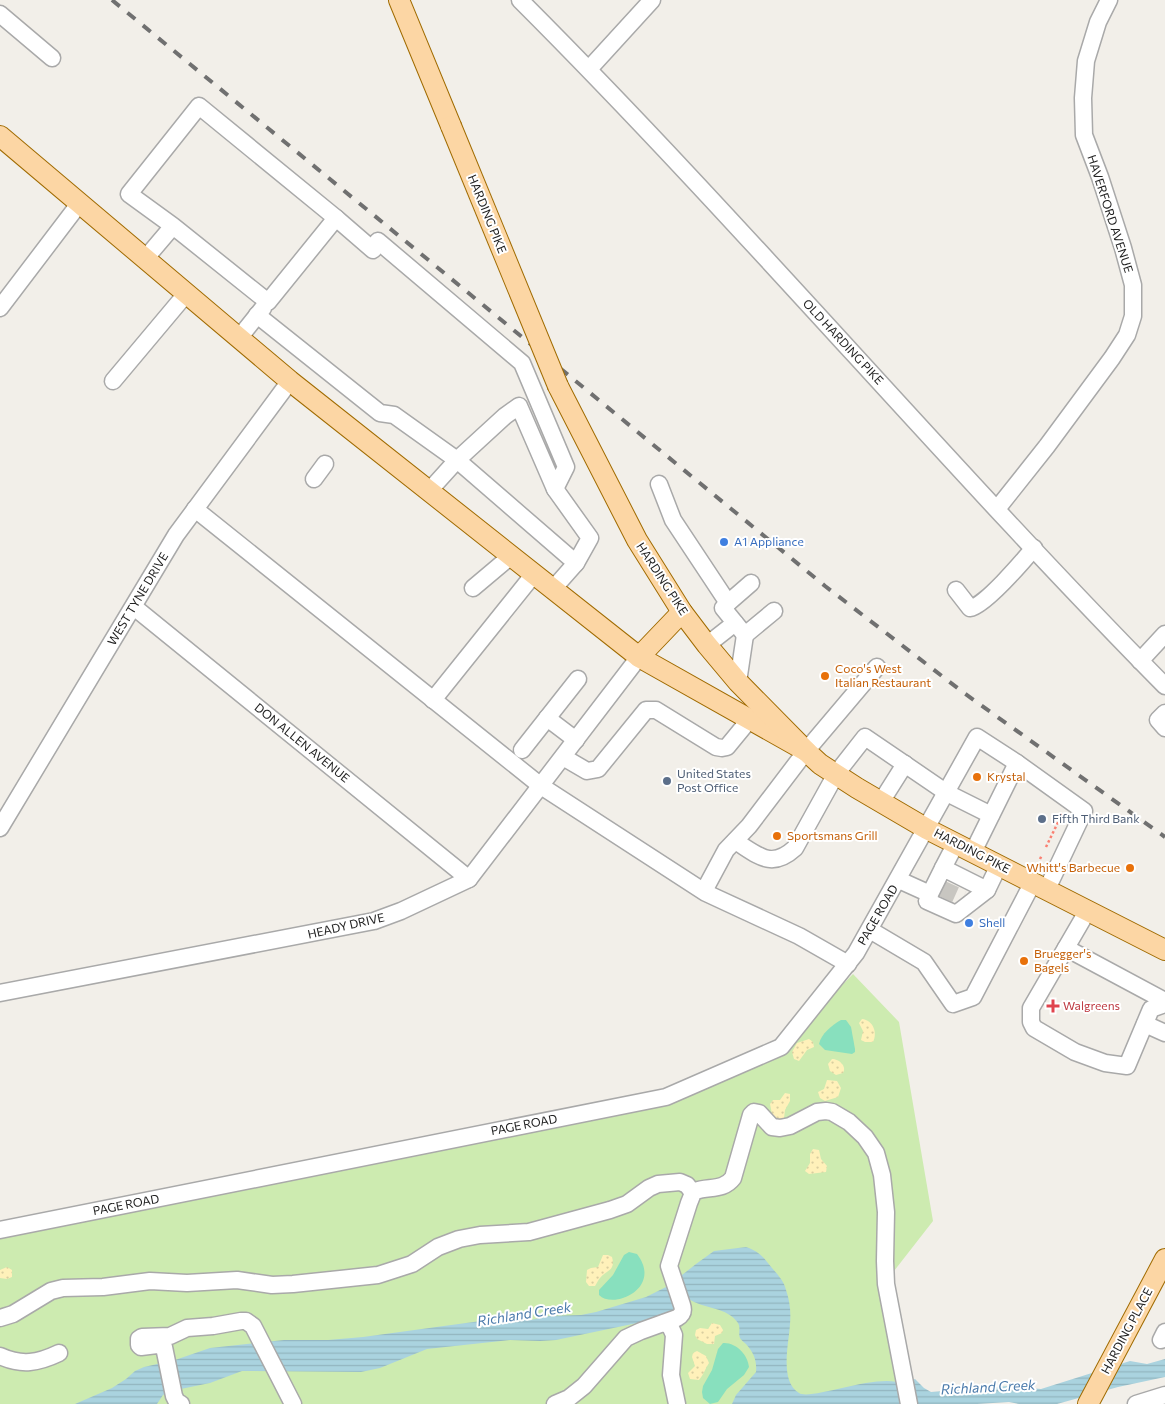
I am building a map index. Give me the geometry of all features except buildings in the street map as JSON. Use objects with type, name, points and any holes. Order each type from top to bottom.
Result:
[{"type":"main road","name":"HARDING PIKE","points":[[399,0],[558,386],[637,540],[682,612],[707,645],[738,682],[806,751],[836,774],[927,829],[1165,950]]},
{"type":"main road","points":[[0,136],[290,380],[639,657],[806,751]]},
{"type":"main road","points":[[639,657],[682,612]]},
{"type":"main road","name":"HARDING PLACE","points":[[1091,1401],[1114,1355],[1160,1282],[1165,1259]]},
{"type":"street","name":"OLD HARDING PIKE","points":[[520,0],[589,69],[997,509],[1165,686]]},
{"type":"street","points":[[589,69],[652,0]]},
{"type":"street","name":"HAVERFORD AVENUE","points":[[997,509],[1047,446],[1112,358],[1127,335],[1133,316],[1133,285],[1123,248],[1084,135],[1082,98],[1086,62],[1098,22],[1109,0]]},
{"type":"street","points":[[0,14],[52,58]]},
{"type":"street","points":[[268,302],[173,226],[129,194],[199,106],[373,250],[378,241],[522,363],[566,467],[555,489]]},
{"type":"street","points":[[0,308],[79,204]]},
{"type":"street","points":[[239,338],[336,218]]},
{"type":"street","points":[[145,259],[173,226]]},
{"type":"street","points":[[113,381],[186,294]]},
{"type":"street","points":[[257,315],[380,413],[394,415],[457,460],[576,563]]},
{"type":"street","name":"WEST TYNE DRIVE","points":[[0,828],[176,535],[290,380]]},
{"type":"street","points":[[429,490],[457,460],[505,416],[519,406],[555,489],[590,538],[576,563],[554,589]]},
{"type":"street","points":[[314,479],[325,464]]},
{"type":"street","points":[[659,484],[673,520],[728,603]]},
{"type":"street","points":[[195,510],[541,786],[704,891],[798,936],[848,964]]},
{"type":"street","points":[[956,590],[970,608],[976,608],[1034,548]]},
{"type":"street","points":[[473,588],[512,556]]},
{"type":"street","points":[[433,700],[534,574]]},
{"type":"street","points":[[738,682],[740,629],[723,608],[751,583]]},
{"type":"street","name":"DON ALLEN AVENUE","points":[[134,607],[469,879]]},
{"type":"street","points":[[707,645],[774,611]]},
{"type":"street","points":[[1140,661],[1165,634]]},
{"type":"street","name":"HEADY DRIVE","points":[[0,993],[374,921],[402,911],[469,879],[639,657]]},
{"type":"street","points":[[704,891],[726,850],[749,826],[806,751],[877,667]]},
{"type":"street","points":[[522,750],[578,679]]},
{"type":"street","points":[[562,757],[587,771],[598,769],[646,710],[656,710],[716,747],[722,748],[727,747],[750,719]]},
{"type":"street","points":[[1165,713],[1158,720],[1165,728]]},
{"type":"street","points":[[547,718],[576,740]]},
{"type":"street","points":[[735,841],[766,860],[786,856],[795,848],[836,774],[865,737],[947,793],[991,815]]},
{"type":"street","name":"PAGE ROAD","points":[[0,1230],[666,1097],[781,1046],[856,953],[977,737],[1017,763]]},
{"type":"street","points":[[870,930],[924,962],[953,1004],[974,997],[1084,810],[1017,763],[991,815],[965,848],[943,868],[935,889],[927,900],[956,914],[967,901],[987,890],[999,865]]},
{"type":"street","points":[[880,802],[905,764]]},
{"type":"street","points":[[943,868],[987,890]]},
{"type":"street","points":[[898,880],[935,889]]},
{"type":"street","points":[[1088,910],[1031,1008],[1031,1022],[1034,1028],[1074,1052],[1104,1063],[1127,1066],[1151,1009],[1165,1003]]},
{"type":"street","points":[[1066,948],[1165,1003]]},
{"type":"street","points":[[1145,1024],[1165,1033]]},
{"type":"street","points":[[555,1404],[569,1398],[584,1386],[626,1338],[679,1317],[683,1310],[682,1304],[669,1262],[692,1193],[698,1189],[720,1187],[730,1182],[749,1120],[754,1112],[759,1113],[768,1124],[776,1128],[790,1126],[821,1111],[826,1111],[839,1114],[849,1122],[869,1142],[880,1164],[886,1212],[886,1284],[909,1404]]},
{"type":"street","points":[[0,1318],[13,1314],[51,1291],[62,1288],[103,1287],[150,1281],[237,1280],[293,1284],[378,1275],[412,1264],[438,1247],[459,1239],[480,1235],[529,1232],[619,1207],[658,1184],[680,1182],[687,1185],[692,1193]]},
{"type":"street","points":[[178,1400],[166,1350],[158,1345],[141,1347],[138,1345],[139,1339],[142,1337],[170,1336],[187,1328],[241,1321],[250,1323],[256,1332],[293,1404]]},
{"type":"street","points":[[664,1323],[670,1326],[674,1335],[671,1375],[677,1404]]},
{"type":"street","points":[[0,1356],[20,1362],[32,1363],[59,1353]]},
{"type":"street","points":[[1136,1404],[1165,1395]]},
{"type":"path","points":[[1046,847],[1064,809]]},
{"type":"path","points":[[1040,860],[1042,855]]},
{"type":"green space","points":[[853,974],[899,1022],[933,1221],[887,1280],[911,1404],[0,1404],[0,1230],[666,1097],[781,1047]]},
{"type":"green space","points":[[841,1020],[846,1020],[851,1027],[855,1049],[855,1052],[852,1054],[825,1050],[819,1044],[827,1030]]},
{"type":"green space","points":[[629,1252],[637,1254],[643,1266],[644,1277],[640,1286],[633,1293],[615,1300],[606,1299],[599,1295],[599,1290],[613,1275],[624,1255]]},
{"type":"green space","points":[[723,1343],[737,1347],[744,1354],[749,1367],[744,1375],[727,1389],[718,1402],[710,1404],[703,1398],[703,1386],[712,1370],[718,1349]]},
{"type":"sand","points":[[862,1019],[872,1024],[874,1028],[873,1042],[861,1040],[863,1031],[859,1023]]},
{"type":"sand","points":[[809,1039],[813,1042],[814,1047],[807,1050],[799,1061],[794,1059],[792,1052],[797,1043]]},
{"type":"sand","points":[[832,1059],[842,1063],[843,1073],[836,1075],[830,1071],[828,1064]]},
{"type":"sand","points":[[827,1080],[837,1081],[841,1088],[838,1097],[825,1101],[820,1098],[818,1092],[824,1089]]},
{"type":"sand","points":[[785,1093],[790,1094],[790,1101],[781,1122],[773,1119],[770,1104],[773,1100],[780,1100]]},
{"type":"sand","points":[[813,1149],[819,1150],[821,1159],[827,1166],[826,1172],[809,1174],[805,1171],[810,1163],[810,1154]]},
{"type":"sand","points":[[603,1255],[612,1257],[612,1268],[600,1278],[595,1286],[589,1286],[586,1282],[587,1270],[598,1267]]},
{"type":"sand","points":[[7,1267],[12,1270],[12,1277],[7,1279],[0,1278],[0,1270]]},
{"type":"sand","points":[[712,1323],[720,1325],[723,1330],[722,1333],[715,1336],[714,1344],[707,1344],[697,1339],[695,1335],[696,1330],[700,1328],[708,1329]]},
{"type":"sand","points":[[697,1351],[706,1356],[709,1363],[699,1380],[690,1379],[688,1373],[695,1366],[692,1357],[693,1353]]},
{"type":"water","points":[[746,1247],[764,1258],[785,1287],[790,1316],[787,1371],[789,1380],[799,1393],[817,1393],[878,1381],[892,1381],[903,1384],[915,1379],[931,1392],[1008,1386],[1041,1389],[1130,1361],[1147,1364],[1165,1359],[1165,1377],[1118,1387],[1057,1404],[1019,1404],[1009,1402],[977,1404],[732,1404],[736,1395],[756,1372],[753,1354],[740,1338],[739,1325],[734,1318],[722,1311],[701,1305],[689,1299],[678,1304],[678,1311],[642,1322],[556,1340],[510,1340],[427,1349],[380,1368],[361,1372],[242,1371],[210,1383],[171,1391],[163,1395],[157,1404],[75,1404],[112,1388],[135,1371],[144,1367],[175,1360],[210,1348],[284,1340],[328,1340],[363,1337],[488,1320],[531,1320],[548,1316],[581,1315],[596,1312],[646,1297],[668,1286],[714,1251]]},
{"type":"tunnel","points":[[941,888],[963,898]]},
{"type":"railway","points":[[112,0],[825,586],[964,693],[1165,837]]},
{"type":"place","name":"A1 Appliance","points":[[724,542]]},
{"type":"place","name":"Coco's West Italian Restaurant","points":[[825,676]]},
{"type":"place","name":"Krystal","points":[[977,777]]},
{"type":"place","name":"United States Post Office","points":[[667,781]]},
{"type":"place","name":"Fifth Third Bank","points":[[1042,819]]},
{"type":"place","name":"Sportsmans Grill","points":[[777,836]]},
{"type":"place","name":"Whitt's Barbecue","points":[[1130,868]]},
{"type":"place","name":"Shell","points":[[969,923]]},
{"type":"place","name":"Bruegger's Bagels","points":[[1024,961]]},
{"type":"place","name":"Walgreens","points":[[1053,1006]]},
{"type":"water label","name":"Richland Creek","points":[[524,1314]]},
{"type":"water label","name":"Richland Creek","points":[[988,1387]]}]
